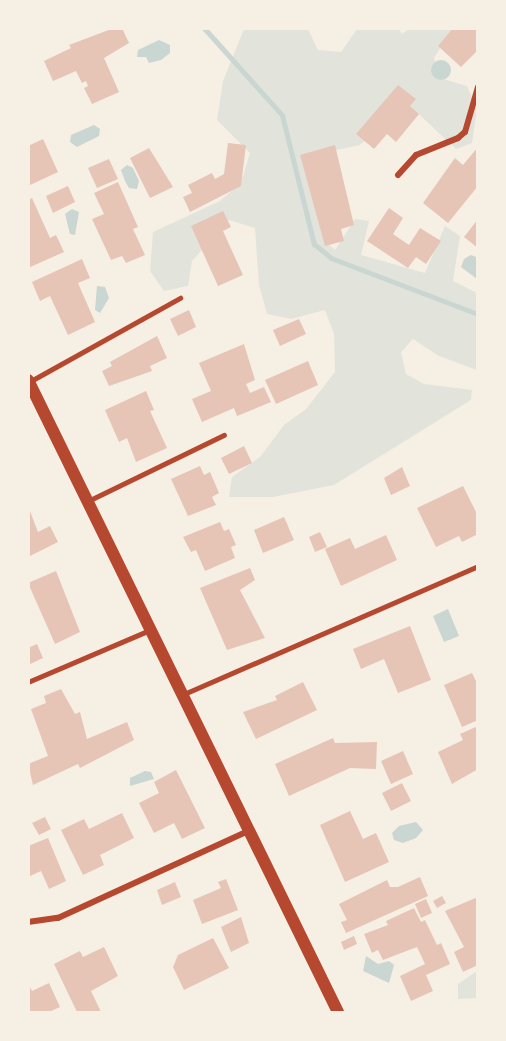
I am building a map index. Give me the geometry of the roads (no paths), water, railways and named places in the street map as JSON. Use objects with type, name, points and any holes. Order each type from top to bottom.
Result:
[{"type":"main road","points":[[29,381],[251,830],[338,1012]]},
{"type":"street","points":[[398,175],[416,155],[458,138],[465,132],[477,87]]},
{"type":"street","points":[[28,922],[58,918],[251,830]]},
{"type":"lane","points":[[29,381],[180,298]]},
{"type":"lane","points":[[88,501],[224,435]]},
{"type":"lane","points":[[184,694],[477,566]]},
{"type":"lane","points":[[28,682],[152,630]]},
{"type":"waterway","points":[[204,28],[282,115],[314,244],[331,258],[478,314]]}]
